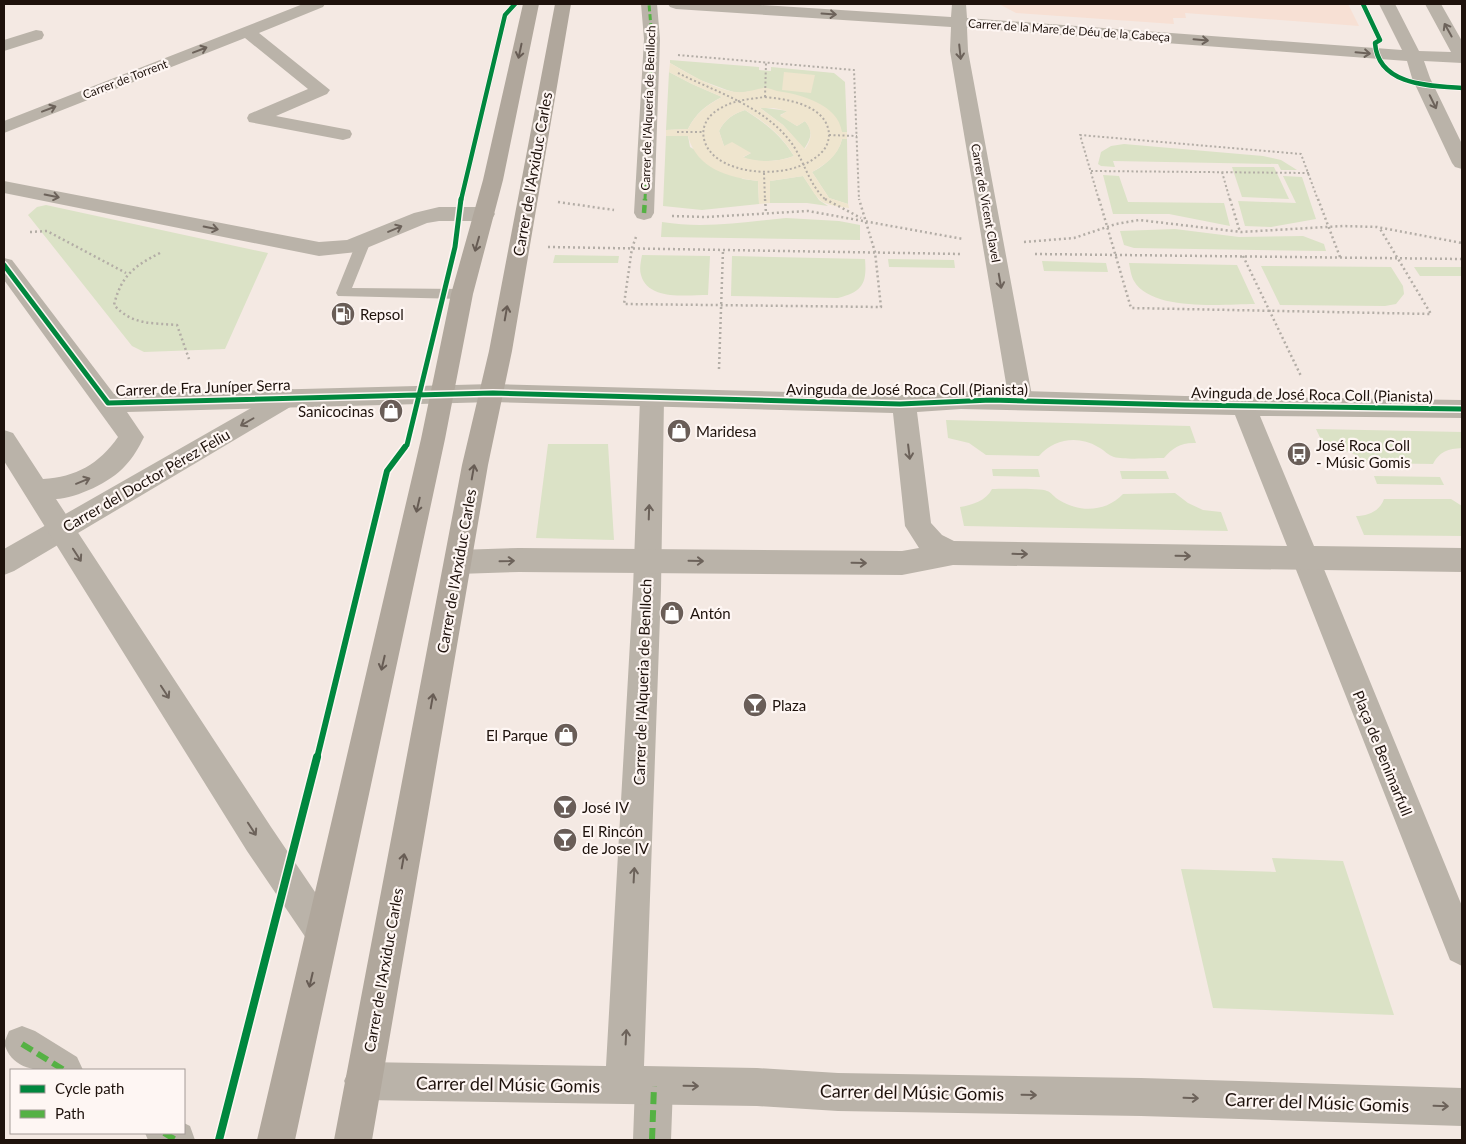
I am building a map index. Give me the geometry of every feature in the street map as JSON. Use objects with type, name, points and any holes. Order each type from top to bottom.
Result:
[{"type":"main road","points":[[276,1140],[442,394],[462,294],[485,214],[531,4]]},
{"type":"main road","name":"Carrer de l'Arxiduc Carles","points":[[353,1140],[475,465],[493,393],[529,181],[563,4]]},
{"type":"street","name":"Carrer de l'Alquería de Benlloch","points":[[644,213],[652,23],[649,4]]},
{"type":"street","name":"Carrer de la Mare de Déu de la Cabeça","points":[[676,4],[959,13],[1414,57],[1462,57]]},
{"type":"street","points":[[1387,4],[1414,57],[1421,78],[1462,163]]},
{"type":"street","points":[[1433,4],[1462,57]]},
{"type":"street","name":"Carrer de Torrent","points":[[4,127],[247,32],[309,5]]},
{"type":"street","name":"Carrer de Vicent Clavel","points":[[959,13],[959,51],[1021,401]]},
{"type":"street","points":[[247,32],[321,90],[256,118],[343,134]]},
{"type":"street","points":[[4,46],[36,34]]},
{"type":"street","points":[[4,187],[319,249],[357,244],[421,218],[439,214],[485,214]]},
{"type":"street","name":"Carrer de Fra Juníper Serra","points":[[4,265],[132,437],[116,460],[90,478],[65,488],[36,490]]},
{"type":"street","name":"Avinguda de José Roca Coll (Pianista)","points":[[442,394],[493,393],[904,403],[927,400],[1021,401],[1244,407],[1462,409]]},
{"type":"street","name":"Carrer de Fra Juníper Serra","points":[[108,403],[442,394]]},
{"type":"street","name":"Carrer del Doctor Pérez Feliu","points":[[4,563],[289,397]]},
{"type":"street","name":"Carrer de l'Alqueria de Benlloch","points":[[639,1086],[652,398]]},
{"type":"street","points":[[904,403],[918,526],[926,539],[938,547],[953,553]]},
{"type":"street","name":"Plaça de Benimarfull","points":[[1244,407],[1462,948]]},
{"type":"street","points":[[4,440],[259,839],[322,932]]},
{"type":"street","points":[[458,562],[902,563],[953,553],[1462,560]]},
{"type":"street","points":[[22,1044],[62,1069]]},
{"type":"street","name":"Carrer del Músic Gomis","points":[[363,1081],[757,1087],[848,1092],[1141,1096],[1462,1107]]},
{"type":"street","points":[[639,1086],[652,1140]]},
{"type":"lane","points":[[357,244],[343,293],[462,294]]},
{"type":"path","points":[[644,213],[632,248],[624,304],[881,307],[875,252],[860,204],[854,70],[651,53]]},
{"type":"path","points":[[651,53],[673,70],[754,110],[788,137],[822,197],[866,221]]},
{"type":"path","points":[[765,98],[766,63]]},
{"type":"path","points":[[765,98],[784,99],[809,109],[816,113],[825,123],[829,135],[826,146],[817,157],[804,166],[764,173],[743,170],[725,164],[712,155],[704,144],[702,132],[706,121],[716,111],[738,101],[765,98]]},
{"type":"path","points":[[829,135],[857,136]]},
{"type":"path","points":[[1340,257],[1301,154],[1080,135],[1132,308],[1431,314],[1379,227]]},
{"type":"path","points":[[1091,171],[1309,173]]},
{"type":"path","points":[[1222,172],[1240,232]]},
{"type":"path","points":[[764,173],[766,213]]},
{"type":"path","points":[[30,232],[47,231],[126,273]]},
{"type":"path","points":[[545,247],[962,254]]},
{"type":"path","points":[[719,369],[722,250]]},
{"type":"path","points":[[160,254],[143,261],[126,273],[117,290],[114,304],[124,316],[149,323],[178,325],[189,360]]},
{"type":"path","points":[[1035,254],[1462,259]]},
{"type":"path","points":[[1243,256],[1301,376]]},
{"type":"shaded area","points":[[999,4],[1348,4],[1359,26],[1185,13],[1186,18],[1173,18],[1174,24],[1016,13]]},
{"type":"green space","points":[[670,60],[759,67],[759,70],[771,71],[771,67],[834,73],[845,82],[847,132],[842,132],[761,90],[737,93],[700,80],[670,63]]},
{"type":"green space","points":[[669,72],[722,97],[702,110],[694,118],[688,129],[666,130]]},
{"type":"green space","points":[[759,107],[788,111],[780,115],[797,126],[805,121],[810,128],[810,135],[804,149],[783,125]]},
{"type":"green space","points":[[745,110],[772,130],[794,156],[775,161],[755,161],[742,158],[751,153],[724,146],[719,131],[721,127],[737,113]]},
{"type":"green space","points":[[666,136],[688,136],[690,147],[743,179],[758,181],[759,204],[702,210],[663,206]]},
{"type":"green space","points":[[842,139],[847,139],[848,204],[829,198],[812,172],[831,158],[838,149]]},
{"type":"green space","points":[[1124,144],[1263,156],[1281,160],[1297,170],[1281,170],[1278,164],[1113,161],[1115,167],[1098,164],[1101,152],[1111,146]]},
{"type":"green space","points":[[1232,167],[1274,167],[1289,199],[1242,197]]},
{"type":"green space","points":[[1103,175],[1119,176],[1128,202],[1224,203],[1230,226],[1169,214],[1113,214]]},
{"type":"green space","points":[[803,176],[819,200],[828,206],[807,203],[770,203],[770,181]]},
{"type":"green space","points":[[1283,176],[1302,177],[1316,219],[1271,227],[1245,226],[1238,201],[1296,203]]},
{"type":"green space","points":[[46,205],[268,253],[225,349],[144,352],[132,346],[28,215],[37,207]]},
{"type":"green space","points":[[786,218],[839,221],[860,225],[860,240],[661,237],[662,222],[709,225]]},
{"type":"green space","points":[[1175,229],[1239,237],[1303,236],[1324,244],[1326,251],[1134,248],[1124,245],[1120,231]]},
{"type":"green space","points":[[555,255],[619,256],[618,263],[553,263]]},
{"type":"green space","points":[[642,255],[710,256],[708,295],[669,295],[651,289],[641,275]]},
{"type":"green space","points":[[732,256],[865,259],[865,274],[862,285],[858,289],[853,293],[838,298],[731,296]]},
{"type":"green space","points":[[888,259],[954,260],[955,268],[889,267]]},
{"type":"green space","points":[[1042,261],[1106,263],[1108,272],[1044,271]]},
{"type":"green space","points":[[1129,263],[1237,265],[1255,304],[1190,304],[1156,298],[1143,291],[1134,281]]},
{"type":"green space","points":[[1261,266],[1391,267],[1403,286],[1404,294],[1396,304],[1385,306],[1280,305]]},
{"type":"green space","points":[[1414,267],[1462,267],[1462,276],[1420,276]]},
{"type":"green space","points":[[946,420],[1190,426],[1196,443],[1178,446],[1164,458],[1131,459],[1114,457],[1090,443],[1074,440],[1052,446],[1039,456],[986,455],[969,443],[948,438]]},
{"type":"green space","points":[[1316,429],[1462,432],[1462,448],[1445,452],[1433,464],[1368,463],[1354,454],[1339,448],[1325,448]]},
{"type":"green space","points":[[548,444],[608,444],[614,540],[536,538]]},
{"type":"green space","points":[[992,469],[1038,469],[1040,477],[993,476]]},
{"type":"green space","points":[[1120,471],[1166,471],[1169,479],[1122,479]]},
{"type":"green space","points":[[1374,476],[1440,477],[1444,485],[1377,484]]},
{"type":"green space","points":[[992,489],[1043,490],[1067,504],[1084,509],[1092,509],[1109,504],[1123,494],[1175,493],[1188,503],[1203,510],[1221,512],[1228,531],[964,526],[960,507],[974,504],[986,497]]},
{"type":"green space","points":[[1384,499],[1451,499],[1462,506],[1462,536],[1364,535],[1356,516],[1365,515],[1377,510]]},
{"type":"green space","points":[[1272,858],[1343,861],[1394,1015],[1213,1008],[1181,869],[1276,872]]},
{"type":"sand","points":[[670,63],[721,89],[740,92],[767,88],[807,98],[826,108],[839,122],[842,132],[847,132],[847,139],[842,139],[838,150],[831,159],[812,172],[829,198],[848,204],[849,208],[824,203],[816,196],[803,176],[770,181],[770,203],[759,204],[758,181],[725,174],[706,164],[692,147],[688,136],[666,136],[666,130],[688,129],[702,110],[722,97],[669,72]],"holes":[[[760,108],[774,108],[787,111],[780,116],[797,126],[805,121],[811,135],[805,149],[783,125]],[[745,110],[772,130],[794,156],[782,160],[762,161],[743,157],[751,153],[732,142],[724,146],[719,131],[721,127],[737,113]]]},
{"type":"sand","points":[[784,72],[815,75],[811,93],[782,90]]},
{"type":"marked path","points":[[644,213],[652,39],[649,4]]},
{"type":"marked path","points":[[22,1044],[62,1069]]},
{"type":"marked path","points":[[652,1140],[654,1086]]},
{"type":"marked path","points":[[166,1134],[176,1140]]},
{"type":"cycle path","points":[[219,1140],[287,879],[387,471],[407,445],[455,247],[462,192],[505,15],[515,4]]},
{"type":"cycle path","points":[[1363,4],[1380,40],[1375,43],[1375,50],[1387,69],[1407,82],[1414,84],[1462,88]]},
{"type":"cycle path","points":[[4,265],[108,403],[493,393],[900,404],[930,401],[991,400],[1462,409]]},
{"type":"place","name":"Repsol","points":[[343,314]]},
{"type":"place","name":"Sanicocinas","points":[[391,411]]},
{"type":"place","name":"Maridesa","points":[[679,431]]},
{"type":"place","name":"José Roca Coll - Músic Gomis","points":[[1299,454]]},
{"type":"place","name":"Antón","points":[[672,613]]},
{"type":"place","name":"Plaza","points":[[755,705]]},
{"type":"place","name":"El Parque","points":[[566,735]]},
{"type":"place","name":"José IV","points":[[565,807]]},
{"type":"place","name":"El Rincón de Jose IV","points":[[565,840]]}]
